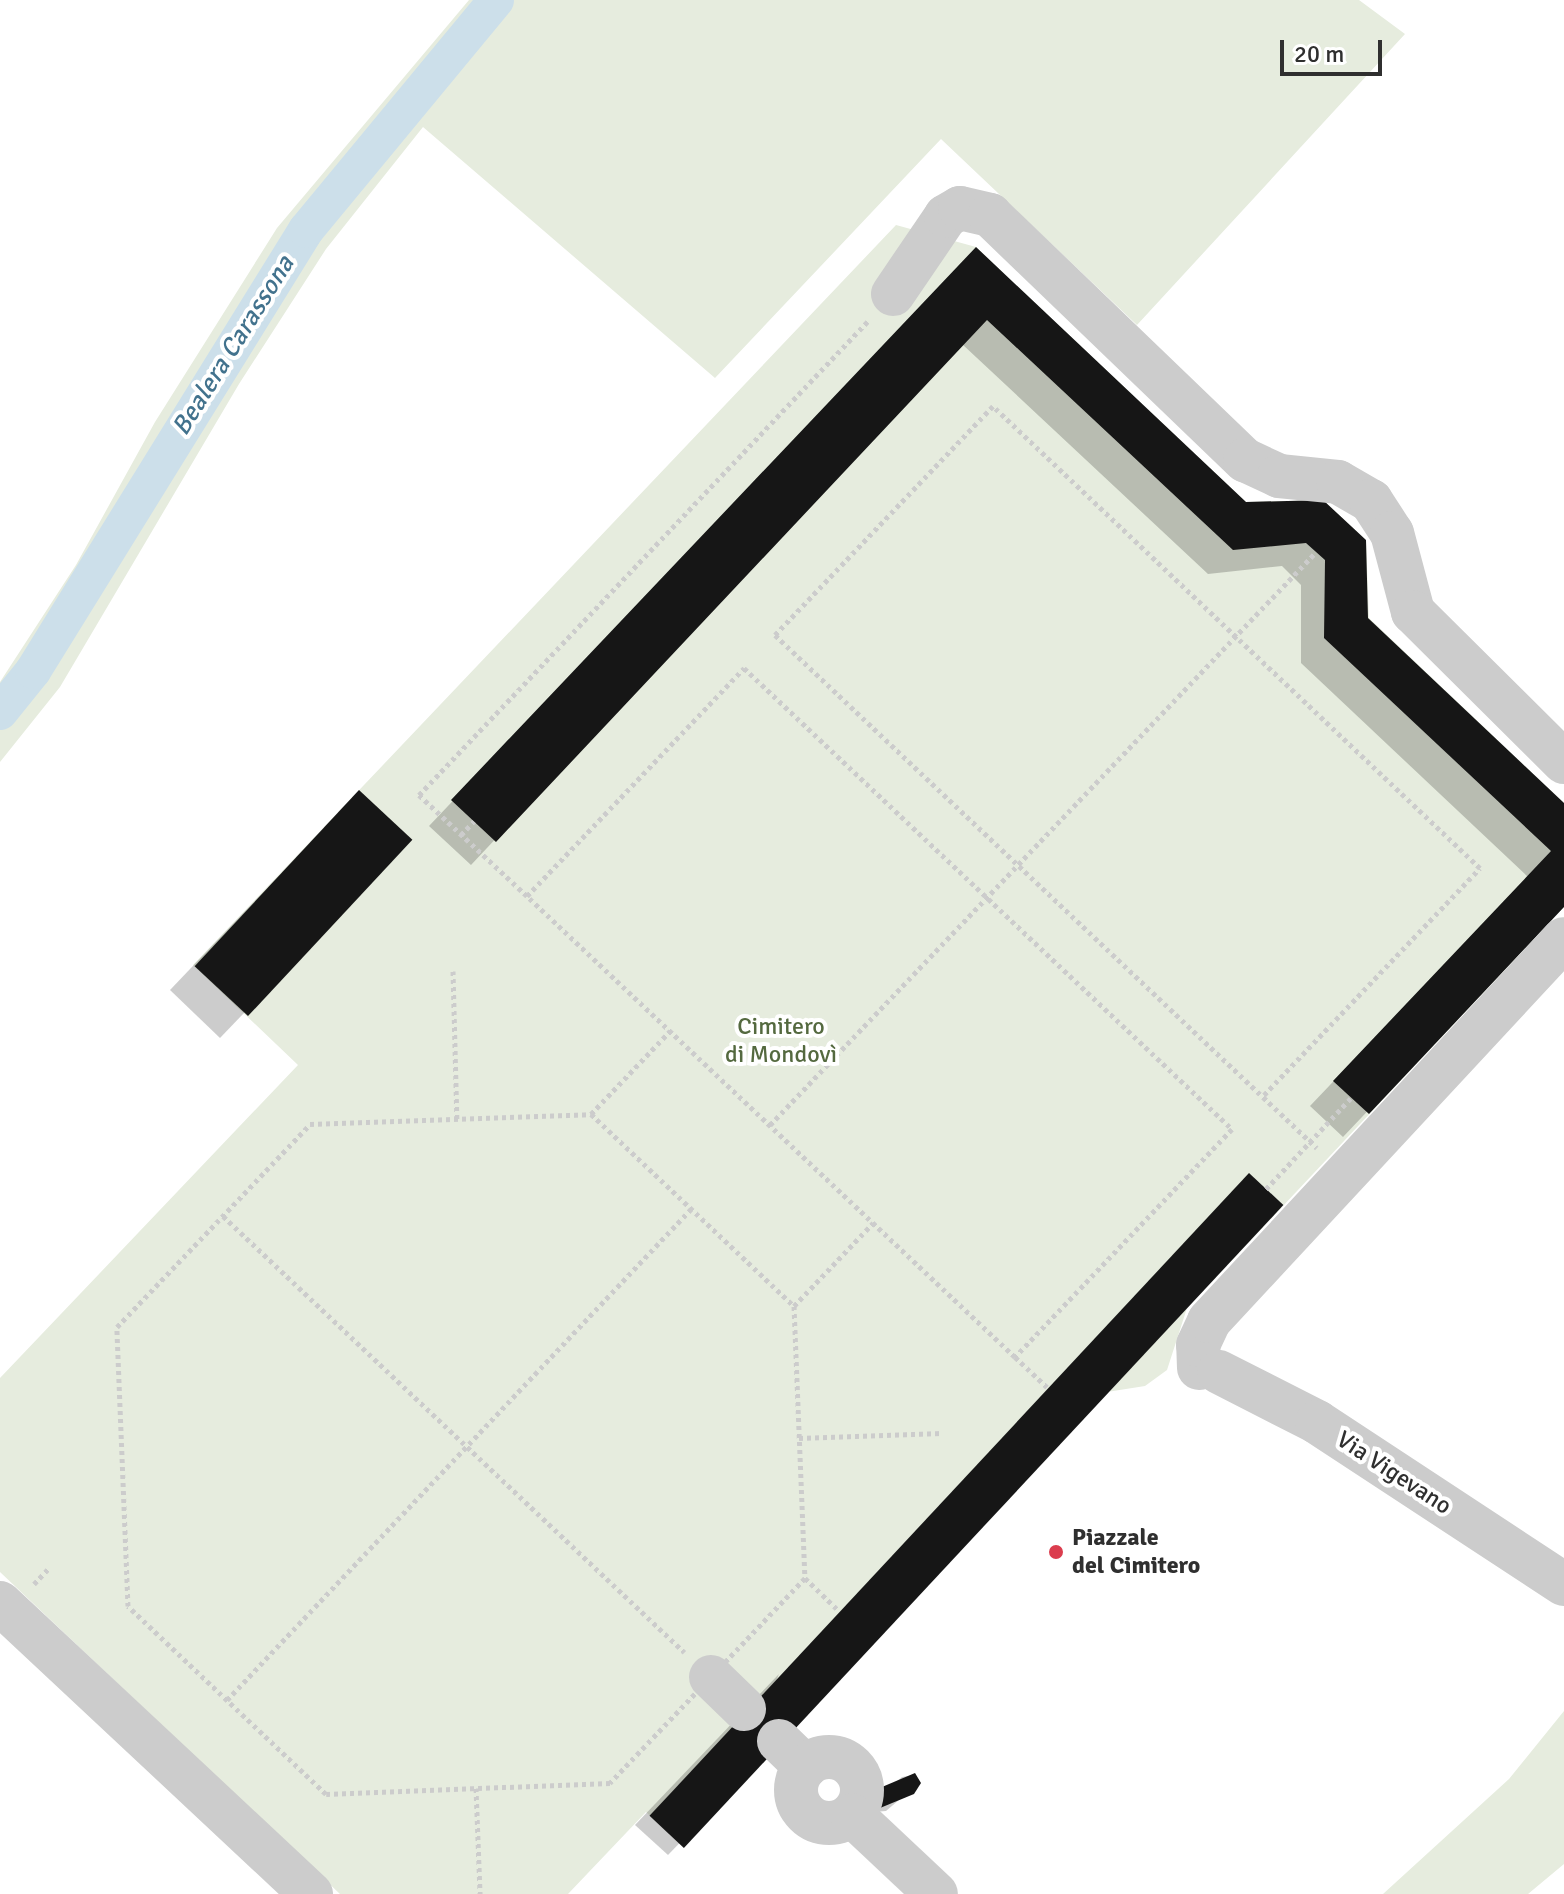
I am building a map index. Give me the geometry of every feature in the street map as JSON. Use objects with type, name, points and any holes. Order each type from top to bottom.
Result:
[{"type":"street","points":[[893,294],[928,235],[946,216],[960,208],[990,215],[1245,460],[1279,476],[1338,482],[1371,501],[1392,533],[1413,612],[1564,762]]},
{"type":"street","points":[[1345,1175],[1564,939]]},
{"type":"street","name":"Via Vigevano","points":[[1345,1175],[1209,1321],[1198,1345],[1209,1370],[1317,1422],[1564,1584]]},
{"type":"street","points":[[0,1603],[311,1894]]},
{"type":"street","points":[[700,1667],[744,1709]]},
{"type":"street","points":[[792,1754],[795,1790],[805,1814],[828,1824],[852,1815],[936,1894]]},
{"type":"path","points":[[893,294],[419,795],[1047,1387]]},
{"type":"path","points":[[1264,1095],[1480,868],[993,406],[775,635],[1345,1175]]},
{"type":"path","points":[[770,1125],[1316,552]]},
{"type":"path","points":[[527,896],[744,668],[1232,1129],[1015,1357]]},
{"type":"path","points":[[461,835],[474,821]]},
{"type":"path","points":[[453,971],[457,1119]]},
{"type":"path","points":[[670,1031],[591,1114],[310,1124],[117,1327],[128,1606],[326,1794],[610,1783],[700,1667],[805,1578]]},
{"type":"path","points":[[1266,1189],[1351,1098]]},
{"type":"path","points":[[591,1114],[794,1306],[805,1578],[838,1610]]},
{"type":"path","points":[[227,1700],[691,1209]]},
{"type":"path","points":[[223,1216],[700,1667]]},
{"type":"path","points":[[794,1306],[873,1223]]},
{"type":"path","points":[[799,1438],[942,1433]]},
{"type":"path","points":[[476,1788],[480,1894]]},
{"type":"green space","points":[[469,0],[1359,0],[1405,34],[1137,325],[941,139],[715,378],[423,127],[326,249],[239,384],[60,687],[0,762],[0,682],[76,565],[155,422],[277,228]]},
{"type":"green space","name":"Cimitero di Mondovì","points":[[896,225],[976,247],[1246,502],[1323,500],[1366,540],[1369,618],[1564,803],[1564,907],[1187,1308],[1167,1370],[1145,1386],[1107,1392],[681,1845],[646,1812],[568,1894],[340,1894],[0,1572],[0,1378],[298,1065],[193,965]]},
{"type":"green space","points":[[1564,1711],[1564,1864],[1528,1894],[1383,1894],[1509,1779]]},
{"type":"building","points":[[976,247],[1246,502],[1323,500],[1366,540],[1368,618],[1564,803],[1564,907],[1369,1114],[1333,1081],[1551,851],[1324,638],[1325,560],[1306,543],[1233,550],[987,320],[496,842],[451,800]]},
{"type":"building","points":[[359,790],[412,840],[248,1016],[195,966]]},
{"type":"building","points":[[1249,1173],[1283,1205],[684,1848],[650,1816]]},
{"type":"building","points":[[915,1773],[921,1783],[914,1794],[880,1808],[874,1798],[882,1787]]},
{"type":"waterway","name":"Bealera Carassona","points":[[0,712],[33,671],[306,230],[496,0]]},
{"type":"place","name":"Piazzale del Cimitero","points":[[1056,1552]]}]
